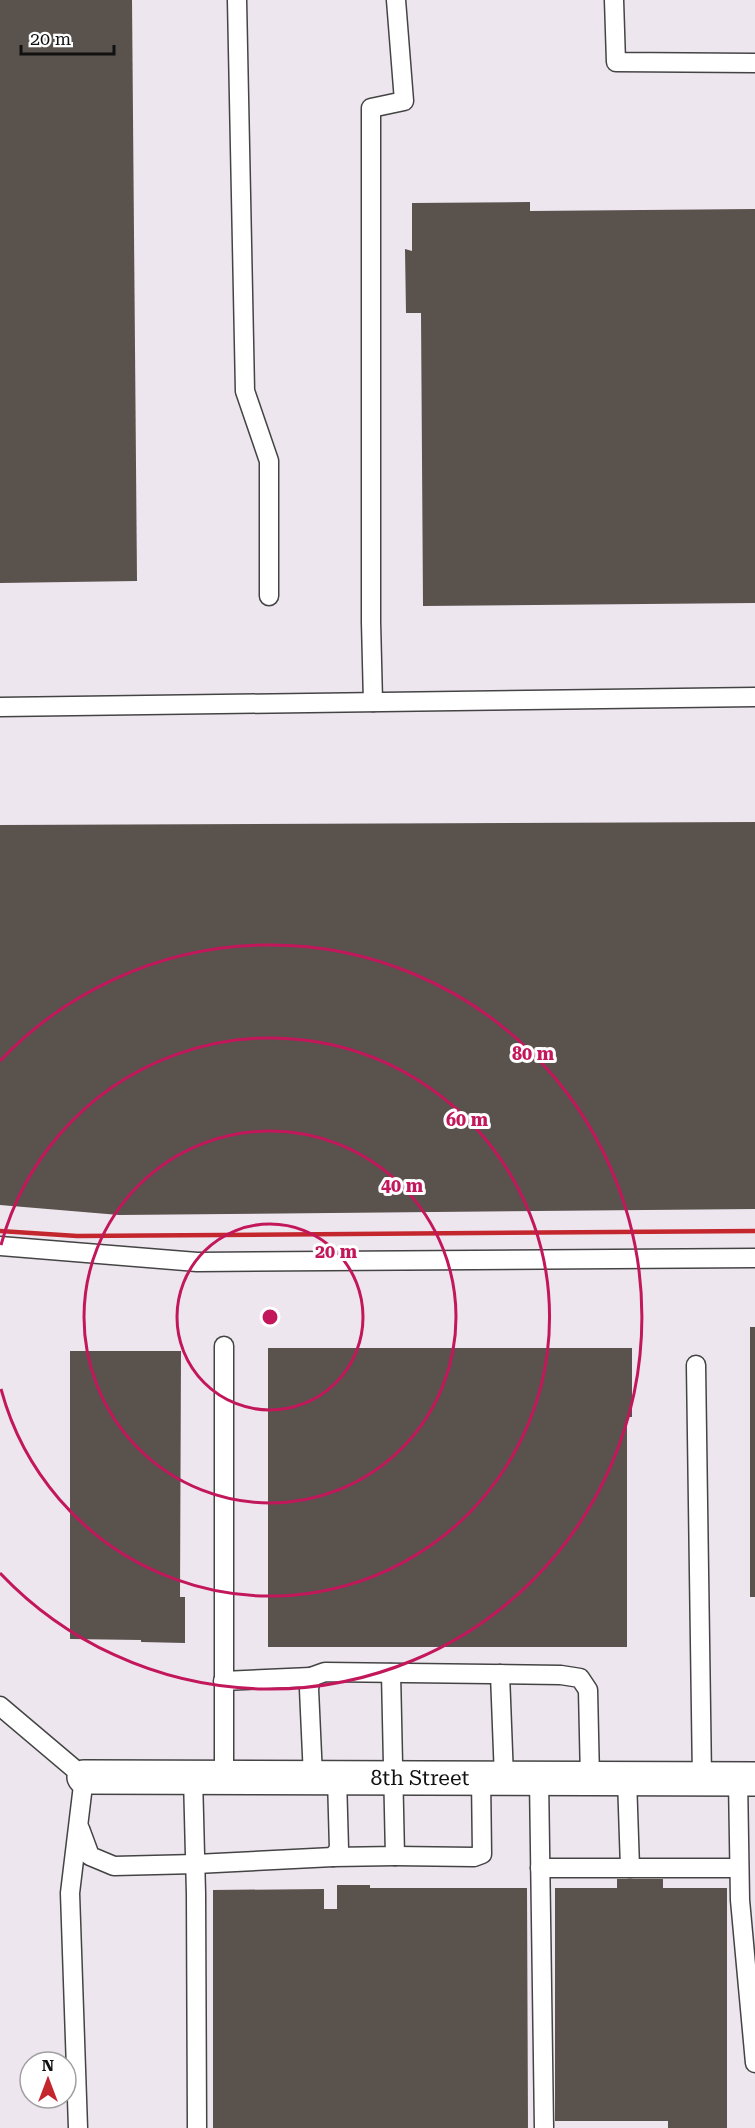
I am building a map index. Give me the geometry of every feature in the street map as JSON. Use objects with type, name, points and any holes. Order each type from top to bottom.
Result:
[{"type":"street","name":"8th Street","points":[[84,1777],[747,1779]]},
{"type":"lane","points":[[237,0],[245,391],[269,461],[269,596]]},
{"type":"lane","points":[[373,702],[371,108],[404,101],[396,0]]},
{"type":"lane","points":[[614,0],[616,62],[755,63]]},
{"type":"lane","points":[[0,707],[755,697]]},
{"type":"lane","points":[[0,1246],[197,1262],[755,1258]]},
{"type":"lane","points":[[198,2128],[196,1864],[223,1681],[224,1346]]},
{"type":"lane","points":[[696,1365],[702,1779]]},
{"type":"lane","points":[[223,1681],[311,1677],[325,1672],[561,1675],[580,1678],[588,1690],[590,1779]]},
{"type":"lane","points":[[391,1673],[395,1856]]},
{"type":"lane","points":[[78,1823],[90,1856],[114,1866],[333,1857],[474,1857],[482,1854],[493,1778],[500,1674]]},
{"type":"lane","points":[[311,1677],[309,1689],[339,1849],[333,1857]]},
{"type":"lane","points":[[2,1710],[84,1777],[70,1893],[78,2128]]},
{"type":"lane","points":[[539,1778],[544,2128]]},
{"type":"lane","points":[[627,1779],[630,1868]]},
{"type":"lane","points":[[747,1779],[740,1868],[740,1900],[755,2063]]},
{"type":"lane","points":[[540,1868],[740,1868]]},
{"type":"shaded area","points":[[0,0],[755,0],[755,2128],[0,2128]]},
{"type":"building","points":[[0,0],[132,0],[137,581],[0,583]]},
{"type":"building","points":[[530,202],[530,211],[755,209],[755,603],[423,606],[421,313],[406,313],[405,249],[412,251],[412,203]]},
{"type":"building","points":[[755,822],[755,1209],[119,1215],[0,1205],[0,825]]},
{"type":"building","points":[[750,1327],[755,1327],[755,1597],[750,1597]]},
{"type":"building","points":[[268,1348],[632,1348],[632,1417],[627,1417],[627,1647],[268,1647]]},
{"type":"building","points":[[70,1351],[181,1351],[180,1597],[185,1597],[185,1643],[70,1639]]},
{"type":"building","points":[[617,1879],[663,1879],[663,1888],[727,1888],[727,2128],[668,2128],[668,2121],[555,2121],[555,1888],[617,1888]]},
{"type":"building","points":[[337,1885],[370,1885],[370,1888],[527,1888],[528,2128],[213,2128],[213,1890],[324,1889],[324,1909],[337,1909]]},
{"type":"railway","points":[[0,1231],[77,1236],[755,1231]]}]
